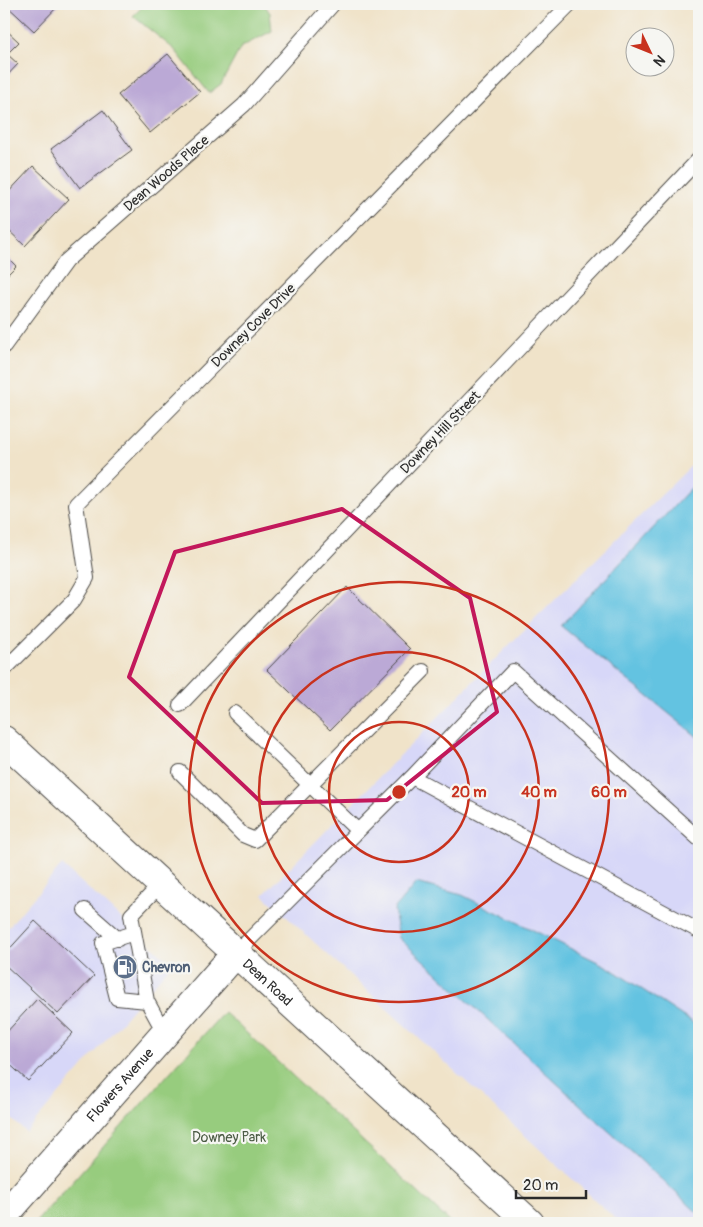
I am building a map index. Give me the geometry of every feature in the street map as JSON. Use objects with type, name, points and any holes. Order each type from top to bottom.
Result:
[{"type":"main road","name":"Dean Road","points":[[4,740],[530,1223]]},
{"type":"main road","name":"Flowers Avenue","points":[[4,1216],[236,953]]},
{"type":"lane","name":"Dean Woods Place","points":[[4,346],[66,261],[244,105],[333,4]]},
{"type":"lane","name":"Downey Cove Drive","points":[[4,670],[74,600],[87,578],[76,504],[570,4]]},
{"type":"lane","name":"Downey Hill Street","points":[[180,705],[699,159]]},
{"type":"lane","points":[[180,772],[243,836],[255,840],[423,671]]},
{"type":"lane","points":[[236,953],[412,777],[513,671],[699,839]]},
{"type":"lane","points":[[235,713],[358,831]]},
{"type":"lane","points":[[412,777],[699,931]]},
{"type":"lane","points":[[161,884],[131,915],[147,1001],[165,1034]]},
{"type":"lane","points":[[85,910],[118,939]]},
{"type":"lane","points":[[134,933],[103,943],[117,998],[147,1001]]},
{"type":"highlighted area","points":[[342,509],[470,598],[497,712],[387,800],[262,803],[129,677],[175,552]]},
{"type":"shaded area","points":[[699,458],[699,1223],[620,1223],[263,895],[509,645]]},
{"type":"shaded area","points":[[62,865],[172,964],[26,1132],[4,1112],[4,932]]},
{"type":"green space","points":[[145,4],[264,4],[270,13],[272,31],[241,47],[221,84],[209,93],[175,50],[133,16]]},
{"type":"green space","name":"Downey Park","points":[[224,1012],[451,1223],[35,1223]]},
{"type":"water","points":[[693,486],[699,491],[699,738],[561,626]]},
{"type":"water","points":[[416,883],[462,895],[608,967],[699,1027],[699,1214],[399,938],[394,909]]},
{"type":"building","points":[[5,4],[60,4],[34,31]]},
{"type":"building","points":[[4,28],[19,42],[7,54],[18,64],[4,79]]},
{"type":"building","points":[[168,54],[200,92],[150,133],[118,95]]},
{"type":"building","points":[[103,110],[132,150],[80,188],[51,149]]},
{"type":"building","points":[[33,166],[69,199],[25,246],[4,226],[4,197]]},
{"type":"building","points":[[4,254],[16,266],[4,278]]},
{"type":"building","points":[[347,587],[410,649],[330,730],[267,670]]},
{"type":"building","points":[[35,921],[94,976],[58,1014],[4,964],[4,955]]},
{"type":"building","points":[[37,999],[73,1033],[28,1081],[4,1059],[4,1035]]},
{"type":"place","name":"Chevron","points":[[125,967]]}]
